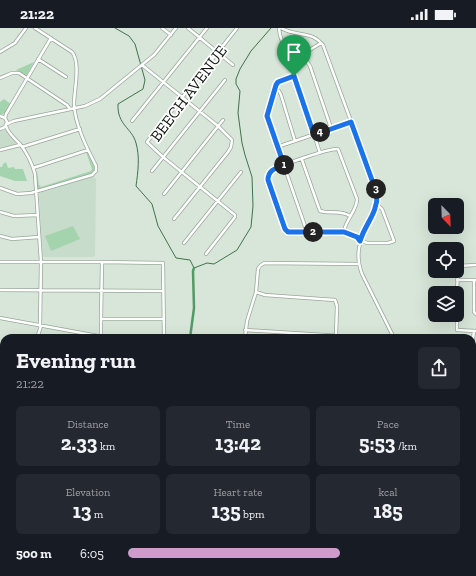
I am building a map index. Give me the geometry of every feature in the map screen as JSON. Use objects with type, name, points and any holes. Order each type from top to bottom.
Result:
[{"type":"street","points":[[0,52],[15,43],[26,28]]},
{"type":"street","points":[[0,188],[17,194],[37,192],[93,174],[96,171],[96,166],[80,129],[75,108],[76,59],[72,52],[35,28]]},
{"type":"street","points":[[162,28],[170,35]]},
{"type":"street","points":[[1,129],[14,121],[75,108],[100,99],[154,55],[176,28]]},
{"type":"street","points":[[188,28],[233,65]]},
{"type":"street","points":[[132,121],[207,28]]},
{"type":"street","name":"BEECH AVENUE","points":[[206,254],[235,215],[201,186],[163,157],[147,143],[147,140],[237,28]]},
{"type":"street","points":[[320,153],[280,35],[280,28],[290,33],[310,35],[321,42],[353,125],[377,192],[377,205],[360,241],[358,264],[392,334]]},
{"type":"street","points":[[38,334],[41,326],[41,262],[37,192],[33,168],[21,146],[8,131],[6,114],[51,38]]},
{"type":"street","points":[[293,70],[312,48],[321,42]]},
{"type":"street","points":[[304,57],[310,66],[331,128]]},
{"type":"street","points":[[38,58],[66,77]]},
{"type":"street","points":[[142,65],[232,139],[228,152],[174,219]]},
{"type":"street","points":[[0,78],[16,72],[68,105],[70,109]]},
{"type":"street","points":[[294,76],[278,82],[274,89],[267,116],[307,232]]},
{"type":"street","points":[[152,171],[225,80]]},
{"type":"street","points":[[274,89],[279,91],[281,95],[295,141]]},
{"type":"street","points":[[1,116],[6,114]]},
{"type":"street","points":[[1,116],[14,121]]},
{"type":"street","points":[[164,194],[223,120]]},
{"type":"street","points":[[277,147],[351,122]]},
{"type":"street","points":[[1,129],[8,131]]},
{"type":"street","points":[[0,150],[21,146],[80,129]]},
{"type":"street","points":[[344,232],[346,224],[357,204],[357,199],[339,151],[334,149],[272,170],[268,178],[285,229],[288,232],[344,232],[357,237],[360,241],[368,243],[391,243],[394,241],[382,208],[377,205]]},
{"type":"street","points":[[33,168],[88,150]]},
{"type":"street","points":[[302,160],[320,211],[343,213],[350,216]]},
{"type":"street","points":[[184,243],[241,172]]},
{"type":"street","points":[[0,212],[12,216],[38,216]]},
{"type":"street","points":[[0,236],[12,239],[39,237]]},
{"type":"street","points":[[0,262],[162,262],[164,265],[164,334]]},
{"type":"street","points":[[99,334],[102,319],[102,262]]},
{"type":"street","points":[[245,334],[252,302],[256,292],[258,269],[264,263],[358,264]]},
{"type":"street","points":[[457,286],[458,265],[476,265]]},
{"type":"street","points":[[457,280],[475,280],[474,312],[476,314]]},
{"type":"street","points":[[0,290],[164,291]]},
{"type":"street","points":[[256,292],[265,295],[335,300],[337,306],[336,334]]},
{"type":"street","points":[[0,318],[82,334]]},
{"type":"street","points":[[102,319],[163,318]]},
{"type":"street","points":[[456,322],[457,330],[475,331]]},
{"type":"street","points":[[245,330],[318,334]]},
{"type":"shaded area","points":[[2,129],[7,131],[21,147],[0,151],[0,130]]},
{"type":"shaded area","points":[[93,176],[96,179],[94,257],[45,257],[42,255],[39,193]]},
{"type":"green space","points":[[34,62],[26,76],[16,70]]},
{"type":"green space","points":[[4,99],[11,104],[5,113],[0,115],[0,102]]},
{"type":"green space","points":[[88,151],[95,169],[92,174],[39,190],[37,189],[37,171],[39,185],[41,187],[91,171],[92,169],[86,152]]},
{"type":"green space","points":[[6,162],[8,168],[14,167],[15,169],[23,169],[27,181],[15,181],[0,176],[0,167],[2,167]]},
{"type":"green space","points":[[73,226],[80,239],[51,251],[45,236]]},
{"type":"waterway","points":[[115,28],[129,36],[135,44],[145,80],[143,89],[118,104],[118,111],[122,122],[136,143],[138,154],[136,186],[152,204],[158,226],[176,258],[190,260],[194,268],[207,263],[214,264],[237,250],[251,227],[253,206],[252,177],[242,143],[238,113],[240,91],[236,84],[236,79],[251,51],[271,28]]},
{"type":"waterway","points":[[191,334],[194,308],[194,268]]},
{"type":"route","points":[[294,76],[314,135],[351,122],[377,194],[377,205],[360,241],[357,237],[344,232],[288,232],[285,229],[268,180],[269,174],[272,170],[284,165],[271,130],[267,114],[278,82],[294,76]]}]
